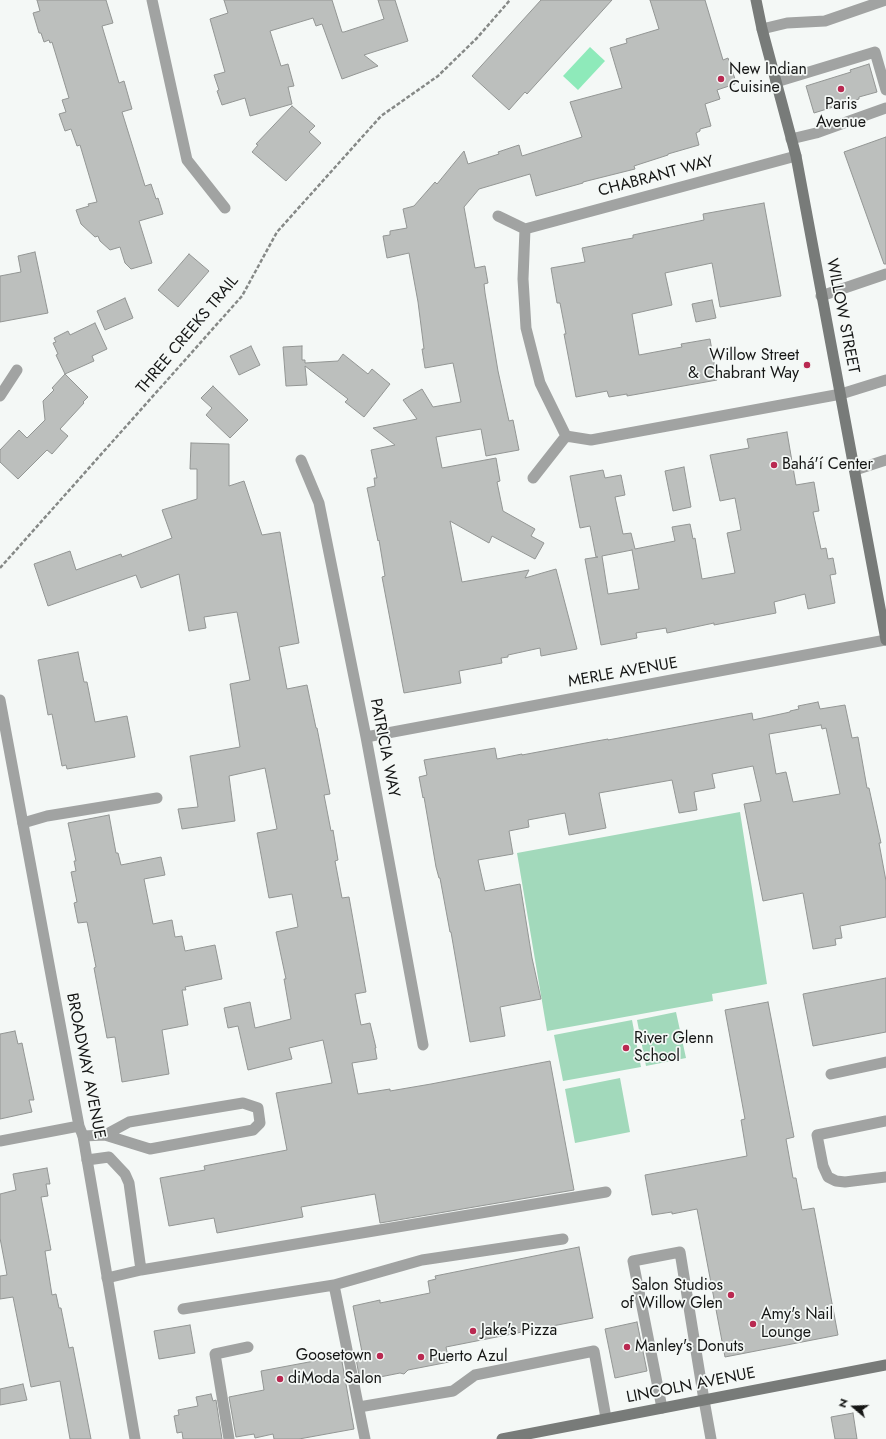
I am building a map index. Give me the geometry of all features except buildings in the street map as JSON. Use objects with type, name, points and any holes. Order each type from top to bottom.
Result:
[{"type":"main road","name":"WILLOW STREET","points":[[756,0],[762,29],[796,156],[886,640]]},
{"type":"main road","name":"LINCOLN AVENUE","points":[[502,1439],[886,1365]]},
{"type":"street","points":[[152,0],[187,160],[225,208]]},
{"type":"street","points":[[762,29],[787,23],[825,21],[886,0]]},
{"type":"street","points":[[776,82],[875,52],[886,90]]},
{"type":"street","points":[[791,139],[816,133],[886,108]]},
{"type":"street","name":"CHABRANT WAY","points":[[525,229],[796,156]]},
{"type":"street","points":[[498,216],[525,229],[523,279],[526,328],[540,382],[566,436]]},
{"type":"street","points":[[821,296],[886,274]]},
{"type":"street","points":[[0,396],[17,370]]},
{"type":"street","points":[[566,436],[591,440],[841,394],[886,380]]},
{"type":"street","points":[[533,478],[566,436]]},
{"type":"street","name":"PATRICIA WAY","points":[[300,460],[319,503],[366,737],[423,1045]]},
{"type":"street","points":[[855,470],[886,460]]},
{"type":"street","name":"MERLE AVENUE","points":[[366,737],[886,640]]},
{"type":"street","name":"BROADWAY AVENUE","points":[[0,700],[87,1160],[135,1439]]},
{"type":"street","points":[[23,823],[47,816],[157,798]]},
{"type":"street","points":[[831,1074],[886,1062]]},
{"type":"street","points":[[0,1141],[81,1131],[105,1135],[150,1148],[253,1130],[260,1123],[258,1108],[243,1103],[129,1122],[105,1135]]},
{"type":"street","points":[[886,1121],[817,1135],[822,1166],[828,1177],[836,1181],[845,1182],[886,1177]]},
{"type":"street","points":[[87,1160],[110,1157],[125,1174],[129,1183],[141,1270]]},
{"type":"street","points":[[107,1278],[141,1270],[606,1192]]},
{"type":"street","points":[[183,1309],[334,1285],[422,1260],[563,1240]]},
{"type":"street","points":[[662,1408],[633,1261],[680,1252],[711,1439]]},
{"type":"street","points":[[334,1285],[365,1439]]},
{"type":"street","points":[[230,1439],[215,1354],[248,1347]]},
{"type":"street","points":[[359,1408],[453,1391],[475,1375],[594,1351],[606,1418]]},
{"type":"path","name":"THREE CREEKS TRAIL","points":[[0,568],[242,296],[277,232],[381,116],[438,76],[477,38],[510,0]]},
{"type":"shaded area","points":[[590,47],[605,61],[578,90],[563,76]]},
{"type":"shaded area","points":[[740,812],[767,984],[712,994],[713,1001],[547,1031],[517,853]]},
{"type":"shaded area","points":[[676,1012],[686,1058],[646,1066],[637,1020]]},
{"type":"shaded area","points":[[632,1020],[641,1067],[563,1081],[554,1035]]},
{"type":"shaded area","points":[[620,1078],[630,1132],[575,1143],[565,1089]]},
{"type":"place","name":"New Indian Cuisine","points":[[721,79]]},
{"type":"place","name":"Paris Avenue","points":[[841,89]]},
{"type":"place","name":"Willow Street & Chabrant Way","points":[[807,365]]},
{"type":"place","name":"Bahá'í Center","points":[[774,465]]},
{"type":"place","name":"River Glenn School","points":[[626,1048]]},
{"type":"place","name":"Salon Studios of Willow Glen","points":[[731,1295]]},
{"type":"place","name":"Amy's Nail Lounge","points":[[753,1324]]},
{"type":"place","name":"Jake's Pizza","points":[[473,1331]]},
{"type":"place","name":"Manley's Donuts","points":[[627,1347]]},
{"type":"place","name":"Goosetown","points":[[380,1356]]},
{"type":"place","name":"Puerto Azul","points":[[421,1357]]},
{"type":"place","name":"diModa Salon","points":[[280,1379]]}]
